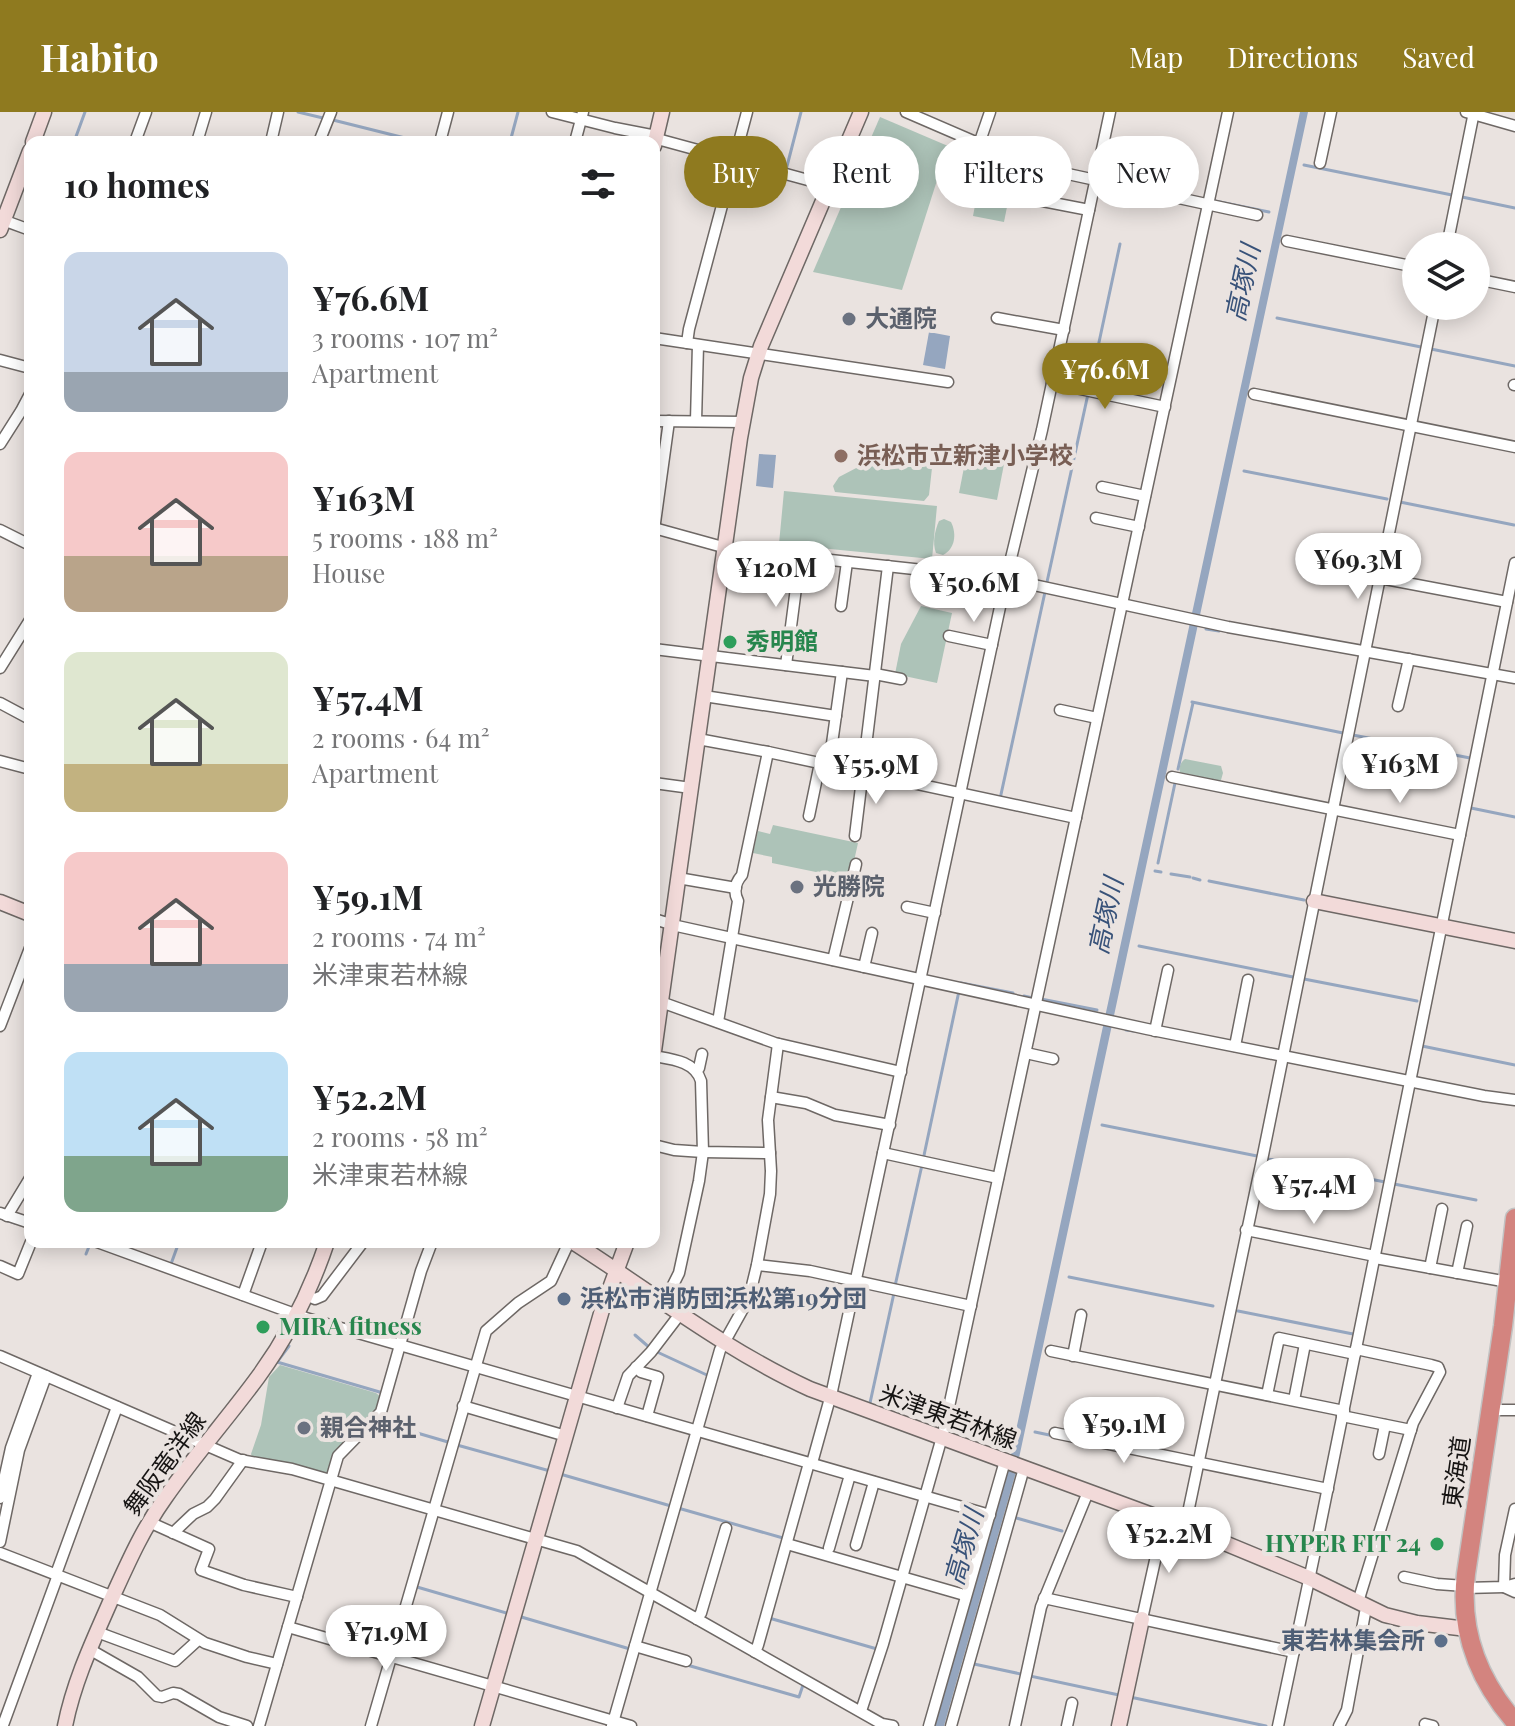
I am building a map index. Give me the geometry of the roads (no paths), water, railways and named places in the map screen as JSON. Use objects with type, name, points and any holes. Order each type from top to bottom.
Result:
[{"type":"highway","name":"東海道","points":[[1515,1218],[1508,1282],[1509,1327],[1491,1410],[1465,1587],[1467,1629],[1474,1657],[1496,1698],[1515,1722]]},
{"type":"street","points":[[35,136],[44,112]]},
{"type":"street","points":[[137,136],[146,112]]},
{"type":"street","points":[[199,136],[206,112]]},
{"type":"street","points":[[272,136],[278,112]]},
{"type":"street","points":[[321,136],[331,112]]},
{"type":"street","points":[[442,136],[448,112]]},
{"type":"street","points":[[552,112],[582,116],[638,136]]},
{"type":"street","points":[[656,136],[662,112]]},
{"type":"street","points":[[740,136],[747,112]]},
{"type":"street","points":[[851,136],[861,112]]},
{"type":"street","points":[[906,112],[961,136]]},
{"type":"street","points":[[982,136],[990,112]]},
{"type":"street","points":[[1105,136],[1110,112]]},
{"type":"street","points":[[861,1711],[880,1656],[942,1438],[1228,112]]},
{"type":"street","points":[[1320,163],[1331,112]]},
{"type":"street","points":[[1450,232],[1471,113],[1515,126]]},
{"type":"street","points":[[577,136],[582,116]]},
{"type":"street","points":[[660,143],[684,148]]},
{"type":"street","points":[[24,166],[1,223],[24,229]]},
{"type":"street","points":[[1199,203],[1257,215]]},
{"type":"street","points":[[755,1652],[830,1397],[856,1281],[1006,579],[1089,210],[1072,207]]},
{"type":"street","points":[[696,421],[692,344],[723,208]]},
{"type":"street","points":[[660,1009],[751,378],[758,354],[821,208]]},
{"type":"street","points":[[1287,241],[1402,264]]},
{"type":"street","points":[[1490,282],[1515,287]]},
{"type":"street","points":[[997,318],[1064,330]]},
{"type":"street","points":[[1185,1527],[1432,320]]},
{"type":"street","points":[[660,339],[948,382]]},
{"type":"street","points":[[0,360],[24,366]]},
{"type":"street","points":[[1093,391],[1100,360]]},
{"type":"street","points":[[1052,383],[1165,407]]},
{"type":"street","points":[[1254,394],[1515,447]]},
{"type":"street","points":[[0,444],[24,405]]},
{"type":"street","points":[[660,421],[743,422]]},
{"type":"street","points":[[660,486],[669,421]]},
{"type":"street","points":[[1102,487],[1145,496]]},
{"type":"street","points":[[1096,518],[1139,527]]},
{"type":"street","points":[[0,530],[24,542]]},
{"type":"street","points":[[660,531],[725,548],[1006,579],[1203,622],[1515,678]]},
{"type":"street","points":[[786,665],[800,557]]},
{"type":"street","points":[[841,606],[847,562]]},
{"type":"street","points":[[1278,1726],[1515,563]]},
{"type":"street","points":[[855,836],[888,566]]},
{"type":"street","points":[[1352,571],[1507,602]]},
{"type":"street","points":[[0,668],[24,630]]},
{"type":"street","points":[[949,636],[992,645]]},
{"type":"street","points":[[660,650],[901,679]]},
{"type":"street","points":[[1398,706],[1409,659]]},
{"type":"street","points":[[809,816],[836,716],[842,672]]},
{"type":"street","points":[[704,696],[836,716]]},
{"type":"street","points":[[0,703],[24,716]]},
{"type":"street","points":[[1060,710],[1097,718]]},
{"type":"street","points":[[698,739],[1076,818]]},
{"type":"street","points":[[718,1022],[738,901],[734,894],[742,875],[768,752]]},
{"type":"street","points":[[0,761],[24,767]]},
{"type":"street","points":[[1172,777],[1460,835]]},
{"type":"street","points":[[660,784],[691,788]]},
{"type":"street","points":[[833,960],[856,864]]},
{"type":"street","points":[[678,878],[736,888]]},
{"type":"street","points":[[1314,901],[1515,941]]},
{"type":"street","points":[[0,902],[24,912]]},
{"type":"street","points":[[907,907],[935,913]]},
{"type":"street","points":[[660,921],[1155,1031],[1515,1100]]},
{"type":"street","points":[[864,967],[872,933]]},
{"type":"street","points":[[0,1026],[24,964]]},
{"type":"street","points":[[1155,1031],[1168,970]]},
{"type":"street","points":[[1235,1046],[1248,980]]},
{"type":"street","points":[[661,1002],[778,1044],[901,1072]]},
{"type":"street","points":[[613,1724],[720,1350],[749,1298],[770,1194],[768,1129],[778,1044]]},
{"type":"street","points":[[1026,1053],[1053,1059]]},
{"type":"street","points":[[697,1071],[702,1054]]},
{"type":"street","points":[[660,1055],[687,1064],[697,1071],[701,1081],[703,1152],[679,1273],[664,1303]]},
{"type":"street","points":[[771,1097],[806,1103],[835,1115],[890,1125]]},
{"type":"street","points":[[660,1146],[703,1152],[770,1153]]},
{"type":"street","points":[[883,1153],[998,1178]]},
{"type":"street","points":[[24,1187],[4,1215],[24,1221]]},
{"type":"street","points":[[1430,1268],[1442,1209]]},
{"type":"street","points":[[1457,1273],[1467,1226]]},
{"type":"street","points":[[1246,1230],[1508,1282]]},
{"type":"street","points":[[0,1266],[18,1274],[29,1248]]},
{"type":"street","points":[[114,1248],[296,1314],[990,1515]]},
{"type":"street","points":[[243,1295],[260,1248]]},
{"type":"street","name":"舞阪竜洋線","points":[[65,1726],[76,1682],[89,1649],[149,1522],[169,1491],[259,1376],[306,1295],[325,1248]]},
{"type":"street","points":[[306,1295],[315,1299],[322,1296],[358,1248]]},
{"type":"street","points":[[259,1726],[338,1456],[381,1412],[430,1248]]},
{"type":"street","points":[[371,1726],[486,1331],[518,1303],[551,1281],[568,1248]]},
{"type":"street","name":"米津東若林線","points":[[581,1248],[724,1343],[777,1373],[830,1397],[1185,1527],[1409,1622],[1467,1629]]},
{"type":"street","points":[[482,1726],[602,1310],[625,1248]]},
{"type":"street","points":[[757,1265],[810,1271],[971,1306]]},
{"type":"street","points":[[617,1408],[628,1376],[680,1314]]},
{"type":"street","points":[[1073,1356],[1081,1315]]},
{"type":"street","points":[[1267,1395],[1279,1338],[1438,1367],[1440,1372],[1411,1430],[1363,1605],[1365,1613],[1347,1710],[1339,1726]]},
{"type":"street","points":[[1294,1400],[1305,1344]]},
{"type":"street","points":[[1051,1351],[1294,1400],[1411,1430]]},
{"type":"street","points":[[0,1356],[243,1460],[331,1480],[577,1551],[882,1724],[893,1726]]},
{"type":"street","points":[[636,1367],[641,1372],[658,1377],[647,1416]]},
{"type":"street","points":[[0,1498],[11,1448],[42,1375]]},
{"type":"street","points":[[0,1542],[19,1450],[42,1375]]},
{"type":"street","points":[[463,1406],[566,1436]]},
{"type":"street","points":[[3,1725],[117,1407]]},
{"type":"street","points":[[1491,1410],[1515,1410]]},
{"type":"street","points":[[1379,1454],[1385,1425]]},
{"type":"street","points":[[1055,1433],[1328,1489]]},
{"type":"street","points":[[173,1533],[193,1514],[210,1505],[243,1460]]},
{"type":"street","points":[[929,1726],[990,1515],[1014,1464]]},
{"type":"street","points":[[951,1726],[1014,1464]]},
{"type":"street","points":[[829,1548],[850,1475]]},
{"type":"street","points":[[856,1545],[874,1482]]},
{"type":"street","points":[[1015,1726],[1041,1607],[1088,1492]]},
{"type":"street","points":[[1515,1509],[1505,1555],[1509,1585],[1515,1592]]},
{"type":"street","points":[[1119,1726],[1164,1520]]},
{"type":"street","points":[[149,1522],[209,1549],[201,1570],[244,1585],[297,1597]]},
{"type":"street","points":[[697,1619],[726,1528]]},
{"type":"street","points":[[787,1544],[961,1594]]},
{"type":"street","points":[[0,1553],[166,1618],[198,1640],[239,1655],[277,1664]]},
{"type":"street","points":[[1404,1577],[1465,1587],[1509,1585]]},
{"type":"street","points":[[1044,1598],[1294,1652]]},
{"type":"street","points":[[288,1627],[613,1724],[631,1726]]},
{"type":"street","points":[[97,1632],[175,1661],[198,1640]]},
{"type":"street","points":[[635,1646],[686,1661]]},
{"type":"street","points":[[89,1649],[134,1674],[157,1696],[179,1694],[216,1716],[247,1726]]},
{"type":"street","points":[[1067,1726],[1072,1703]]},
{"type":"water","points":[[1300,112],[1308,112],[1016,1472],[944,1726],[934,1726],[1010,1458]]},
{"type":"water","points":[[929,332],[950,336],[945,369],[923,365]]},
{"type":"water","points":[[759,454],[776,455],[773,488],[756,486]]},
{"type":"waterway","points":[[76,136],[85,112]]},
{"type":"waterway","points":[[298,112],[323,118]]},
{"type":"waterway","points":[[512,136],[518,112]]},
{"type":"waterway","points":[[788,162],[801,112]]},
{"type":"waterway","points":[[333,120],[397,136]]},
{"type":"waterway","points":[[1304,165],[1452,195]]},
{"type":"waterway","points":[[1462,197],[1515,208]]},
{"type":"waterway","points":[[1215,201],[1269,212]]},
{"type":"waterway","points":[[1095,361],[1120,244]]},
{"type":"waterway","points":[[1277,318],[1421,347]]},
{"type":"waterway","points":[[1431,349],[1515,366]]},
{"type":"waterway","points":[[1047,582],[1088,394]]},
{"type":"waterway","points":[[1244,471],[1387,499]]},
{"type":"waterway","points":[[1400,502],[1514,525]]},
{"type":"waterway","points":[[1000,799],[1045,592]]},
{"type":"waterway","points":[[1206,629],[1219,631]]},
{"type":"waterway","points":[[1192,702],[1343,733]]},
{"type":"waterway","points":[[1178,769],[1193,703]]},
{"type":"waterway","points":[[1353,735],[1470,758]]},
{"type":"waterway","points":[[1158,863],[1175,783]]},
{"type":"waterway","points":[[1471,808],[1515,817]]},
{"type":"waterway","points":[[1155,871],[1161,872]]},
{"type":"waterway","points":[[1171,874],[1190,877]]},
{"type":"waterway","points":[[1193,878],[1200,880]]},
{"type":"waterway","points":[[1209,881],[1304,900]]},
{"type":"waterway","points":[[1139,946],[1293,977]]},
{"type":"waterway","points":[[1304,979],[1417,1001]]},
{"type":"waterway","points":[[961,983],[1013,993]]},
{"type":"waterway","points":[[923,1160],[959,991]]},
{"type":"waterway","points":[[1024,996],[1033,998]]},
{"type":"waterway","points":[[1041,999],[1097,1010]]},
{"type":"waterway","points":[[1126,1030],[1134,1031]]},
{"type":"waterway","points":[[1422,1046],[1515,1065]]},
{"type":"waterway","points":[[1102,1125],[1257,1156]]},
{"type":"waterway","points":[[1268,1159],[1385,1182]]},
{"type":"waterway","points":[[895,1286],[922,1165]]},
{"type":"waterway","points":[[1394,1184],[1476,1200]]},
{"type":"waterway","points":[[0,1218],[15,1223]]},
{"type":"waterway","points":[[86,1254],[88,1248]]},
{"type":"waterway","points":[[171,1264],[177,1248]]},
{"type":"waterway","points":[[1069,1277],[1213,1306]]},
{"type":"waterway","points":[[870,1403],[894,1293]]},
{"type":"waterway","points":[[1238,1311],[1353,1334]]},
{"type":"waterway","points":[[296,1337],[306,1324]]},
{"type":"waterway","points":[[635,1335],[650,1348]]},
{"type":"waterway","points":[[289,1346],[277,1362],[383,1393]]},
{"type":"waterway","points":[[655,1351],[709,1376]]},
{"type":"waterway","points":[[386,1411],[383,1423],[448,1442]]},
{"type":"waterway","points":[[1035,1432],[1054,1436]]},
{"type":"waterway","points":[[457,1445],[550,1471]]},
{"type":"waterway","points":[[560,1474],[671,1506]]},
{"type":"waterway","points":[[678,1508],[783,1538]]},
{"type":"waterway","points":[[1013,1517],[1062,1531]]},
{"type":"waterway","points":[[417,1587],[510,1614]]},
{"type":"waterway","points":[[518,1616],[630,1649]]},
{"type":"waterway","points":[[769,1618],[877,1649]]},
{"type":"waterway","points":[[974,1664],[1119,1695]]},
{"type":"waterway","points":[[687,1665],[799,1697],[805,1686]]},
{"type":"waterway","points":[[1130,1697],[1266,1726]]},
{"type":"place","name":"大通院","points":[[849,319]]},
{"type":"place","name":"浜松市立新津小学校","points":[[841,456]]},
{"type":"place","name":"秀明館","points":[[730,642]]},
{"type":"place","name":"光勝院","points":[[797,887]]},
{"type":"place","name":"浜松市消防団浜松第19分団","points":[[564,1299]]},
{"type":"place","name":"MIRA fitness","points":[[263,1327]]},
{"type":"place","name":"親合神社","points":[[304,1428]]},
{"type":"place","name":"HYPER FIT 24","points":[[1437,1544]]},
{"type":"place","name":"東若林集会所","points":[[1441,1641]]},
{"type":"water label","name":"高塚川","points":[[1243,283]]},
{"type":"water label","name":"高塚川","points":[[1106,916]]},
{"type":"water label","name":"高塚川","points":[[964,1547]]}]
